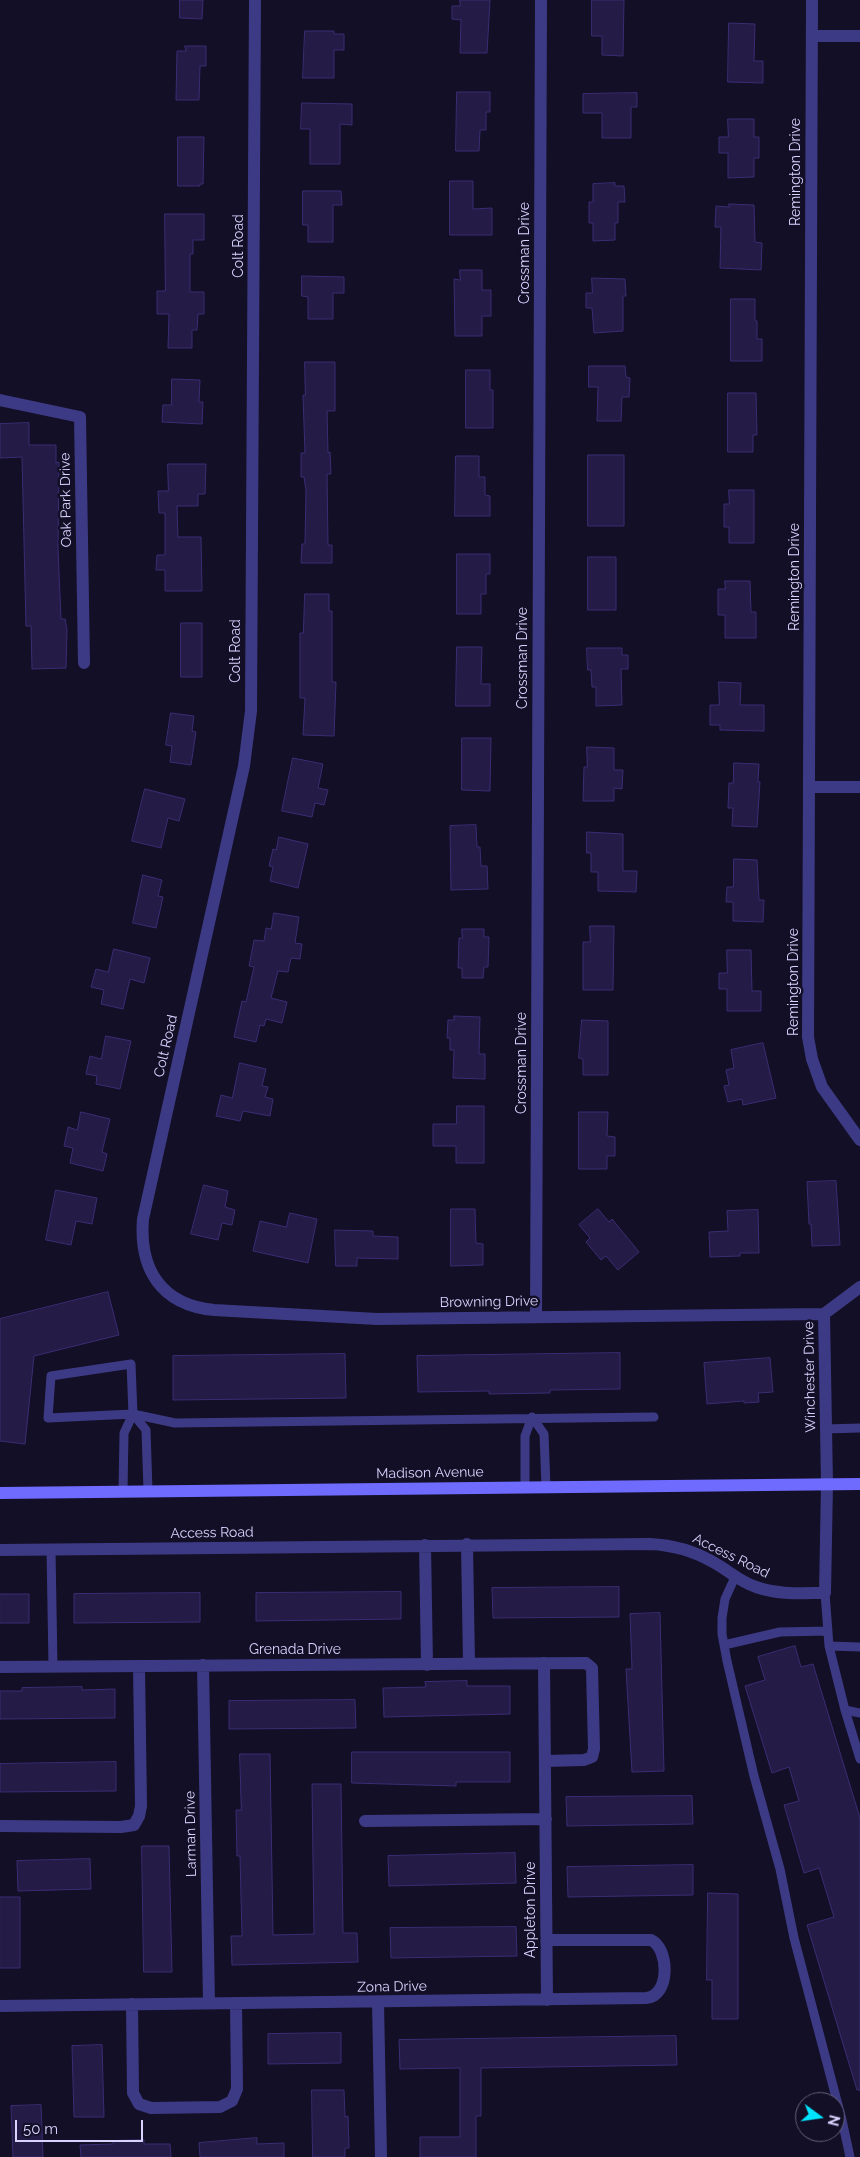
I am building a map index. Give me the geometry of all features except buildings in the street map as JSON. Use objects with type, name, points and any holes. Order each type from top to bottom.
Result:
[{"type":"main road","name":"Madison Avenue","points":[[0,1493],[860,1484]]},
{"type":"street","name":"Colt Road","points":[[161,1286],[149,1268],[142,1248],[143,1219],[244,766],[252,711],[255,0]]},
{"type":"street","name":"Crossman Drive","points":[[536,1316],[541,0]]},
{"type":"street","name":"Remington Drive","points":[[812,0],[808,1037],[812,1059],[822,1087],[860,1140]]},
{"type":"street","points":[[812,36],[860,36]]},
{"type":"street","name":"Oak Park Drive","points":[[0,400],[80,417],[84,663]]},
{"type":"street","points":[[810,787],[860,787]]},
{"type":"street","name":"Browning Drive","points":[[161,1286],[180,1300],[208,1309],[377,1319],[824,1314]]},
{"type":"street","name":"Winchester Drive","points":[[827,1484],[824,1314],[860,1287]]},
{"type":"street","points":[[825,1593],[827,1484]]},
{"type":"street","points":[[467,1544],[469,1664]]},
{"type":"street","name":"Access Road","points":[[0,1550],[467,1544],[658,1544],[700,1555],[714,1562],[734,1577],[773,1592],[825,1593]]},
{"type":"street","points":[[425,1545],[427,1665]]},
{"type":"street","name":"Grenada Drive","points":[[0,1667],[427,1665],[582,1662],[590,1664],[592,1668],[594,1749],[592,1757],[584,1760],[545,1761]]},
{"type":"street","name":"Appleton Drive","points":[[544,1663],[547,2000]]},
{"type":"street","name":"Larman Drive","points":[[203,1665],[209,2003]]},
{"type":"street","points":[[0,1826],[121,1827],[134,1825],[139,1816],[141,1806],[139,1666]]},
{"type":"street","points":[[365,1821],[546,1819]]},
{"type":"street","name":"Zona Drive","points":[[0,2006],[650,1998],[659,1993],[664,1981],[662,1949],[651,1940],[546,1940]]},
{"type":"street","points":[[378,2002],[382,2157]]},
{"type":"street","points":[[132,2004],[134,2097],[139,2104],[147,2107],[191,2108],[224,2106],[232,2101],[235,2096],[237,2089],[236,2003]]},
{"type":"lane","points":[[123,1491],[124,1433],[133,1414],[131,1364],[51,1376],[48,1418],[133,1414],[174,1423],[532,1417],[654,1417]]},
{"type":"lane","points":[[133,1414],[146,1430],[148,1491]]},
{"type":"lane","points":[[525,1487],[525,1436],[532,1417]]},
{"type":"lane","points":[[532,1417],[544,1434],[546,1487]]},
{"type":"lane","points":[[825,1429],[860,1428]]},
{"type":"lane","points":[[51,1550],[53,1666]]},
{"type":"lane","points":[[734,1577],[722,1618],[724,1645],[754,1776],[780,1868],[794,1938],[850,2157]]},
{"type":"lane","points":[[825,1593],[829,1646],[845,1710],[860,1759]]},
{"type":"lane","points":[[724,1645],[780,1632],[828,1631]]},
{"type":"lane","points":[[829,1646],[860,1647]]},
{"type":"lane","points":[[845,1710],[860,1714]]}]
